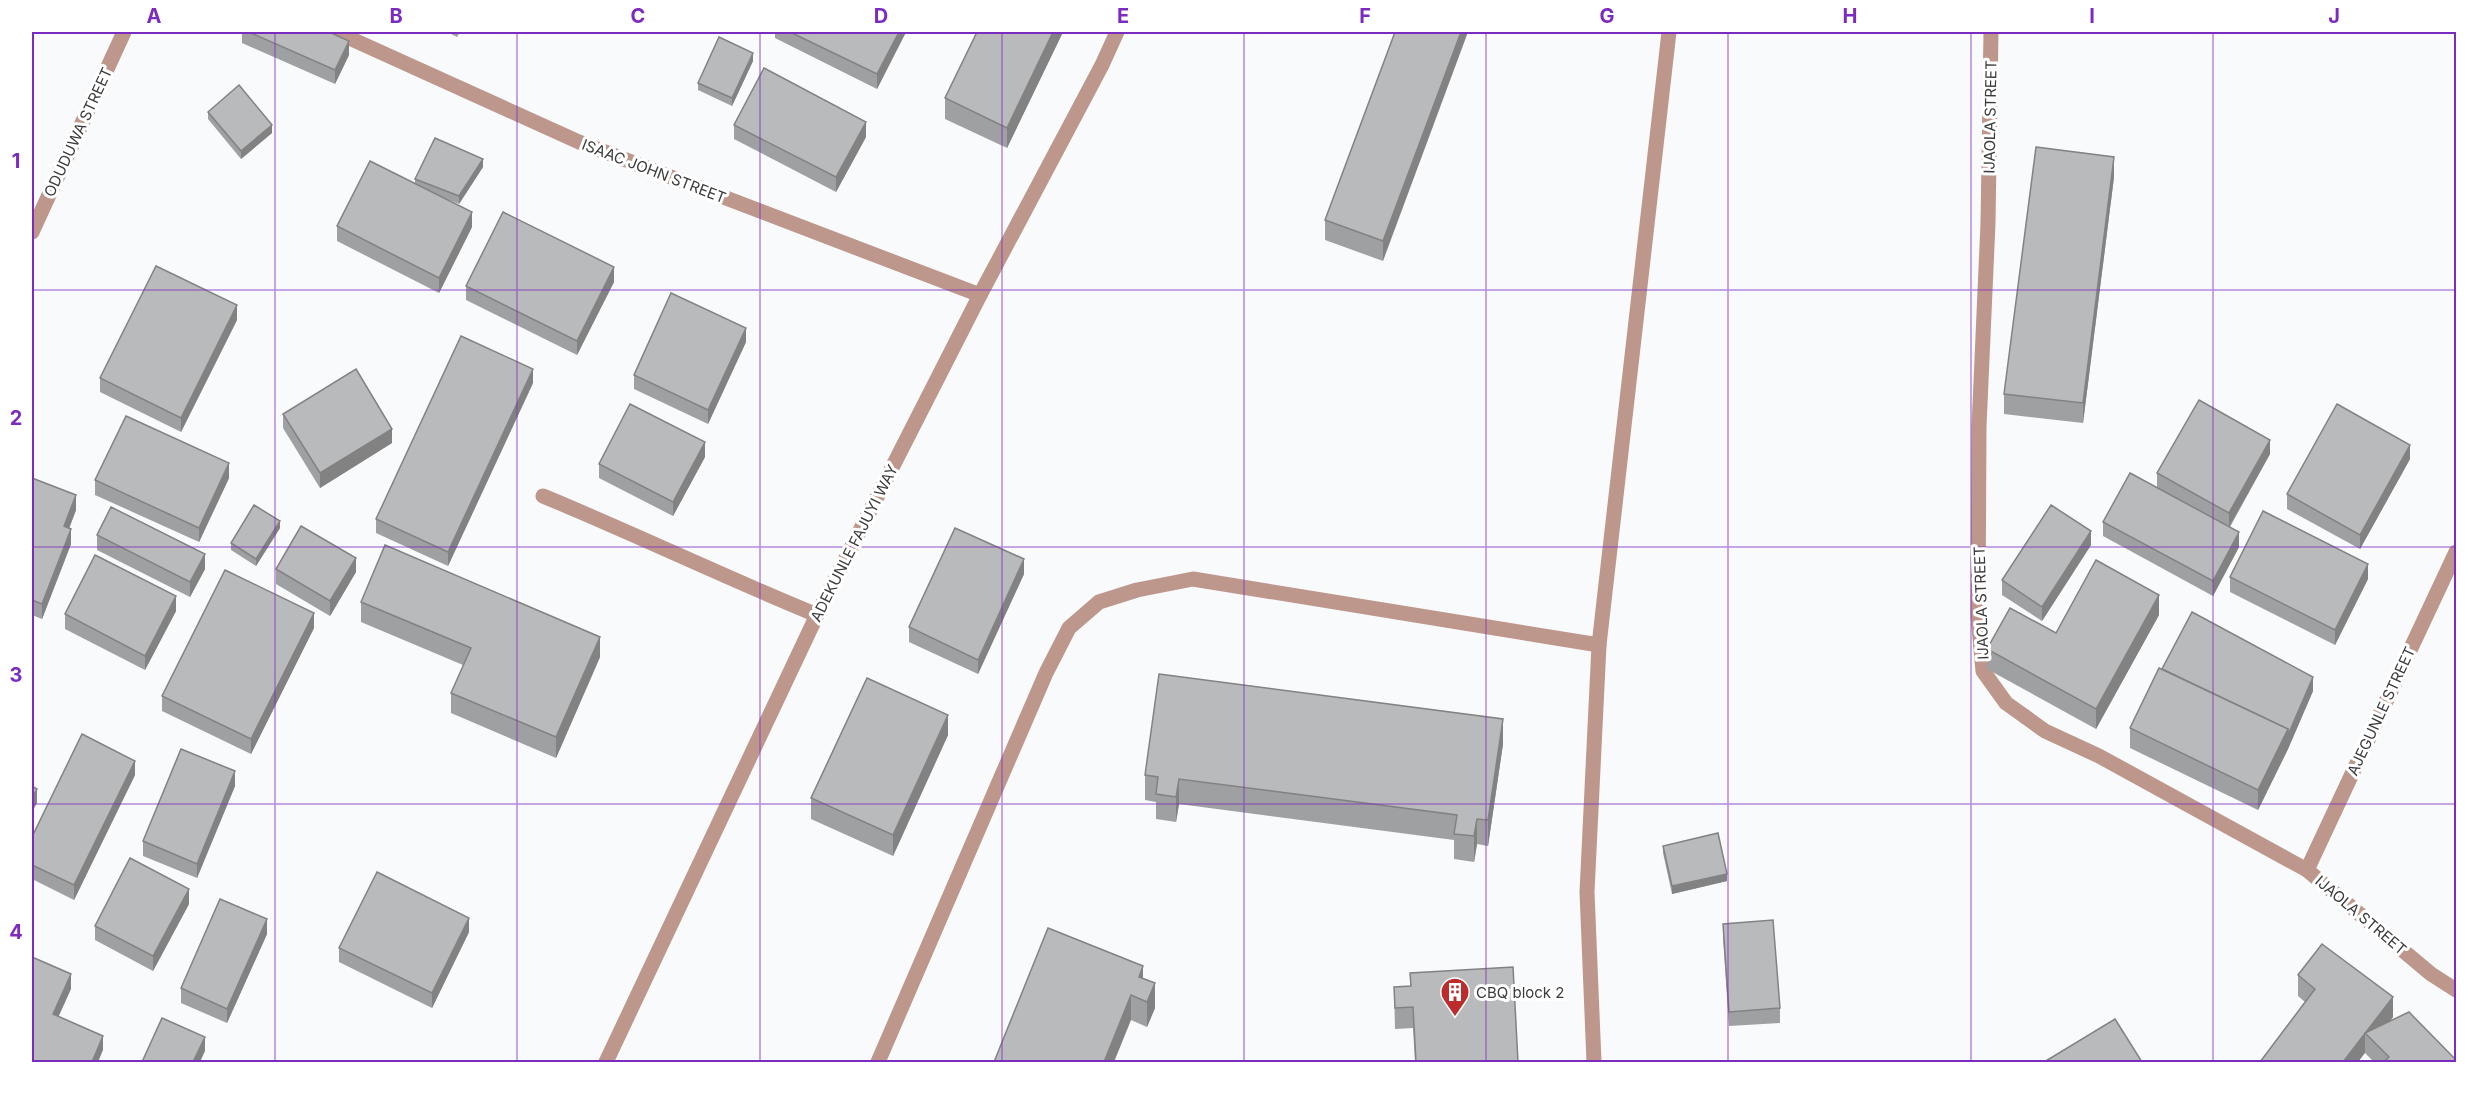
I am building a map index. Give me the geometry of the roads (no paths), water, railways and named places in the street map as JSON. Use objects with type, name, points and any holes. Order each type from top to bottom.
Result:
[{"type":"street","name":"ODUDUWA STREET","points":[[32,232],[124,32]]},
{"type":"street","name":"ISAAC JOHN STREET","points":[[336,32],[579,142],[980,296]]},
{"type":"street","name":"ADEKUNLE FAJUYI WAY","points":[[606,1062],[817,615],[1117,32]]},
{"type":"street","points":[[1594,1062],[1587,892],[1599,645],[1669,32]]},
{"type":"street","name":"IJAOLA STREET","points":[[1991,32],[1988,223],[1979,439],[1978,616],[1983,670],[2006,704],[2044,730],[2099,756],[2307,870],[2431,974],[2457,990]]},
{"type":"street","points":[[543,496],[641,537],[726,578],[817,615]]},
{"type":"street","name":"AJEGUNLE STREET","points":[[2307,870],[2457,552]]},
{"type":"street","points":[[878,1062],[1046,673],[1069,628],[1098,602],[1137,590],[1193,579],[1599,645]]},
{"type":"place","name":"CBQ block 2","points":[[1455,1018]]}]
